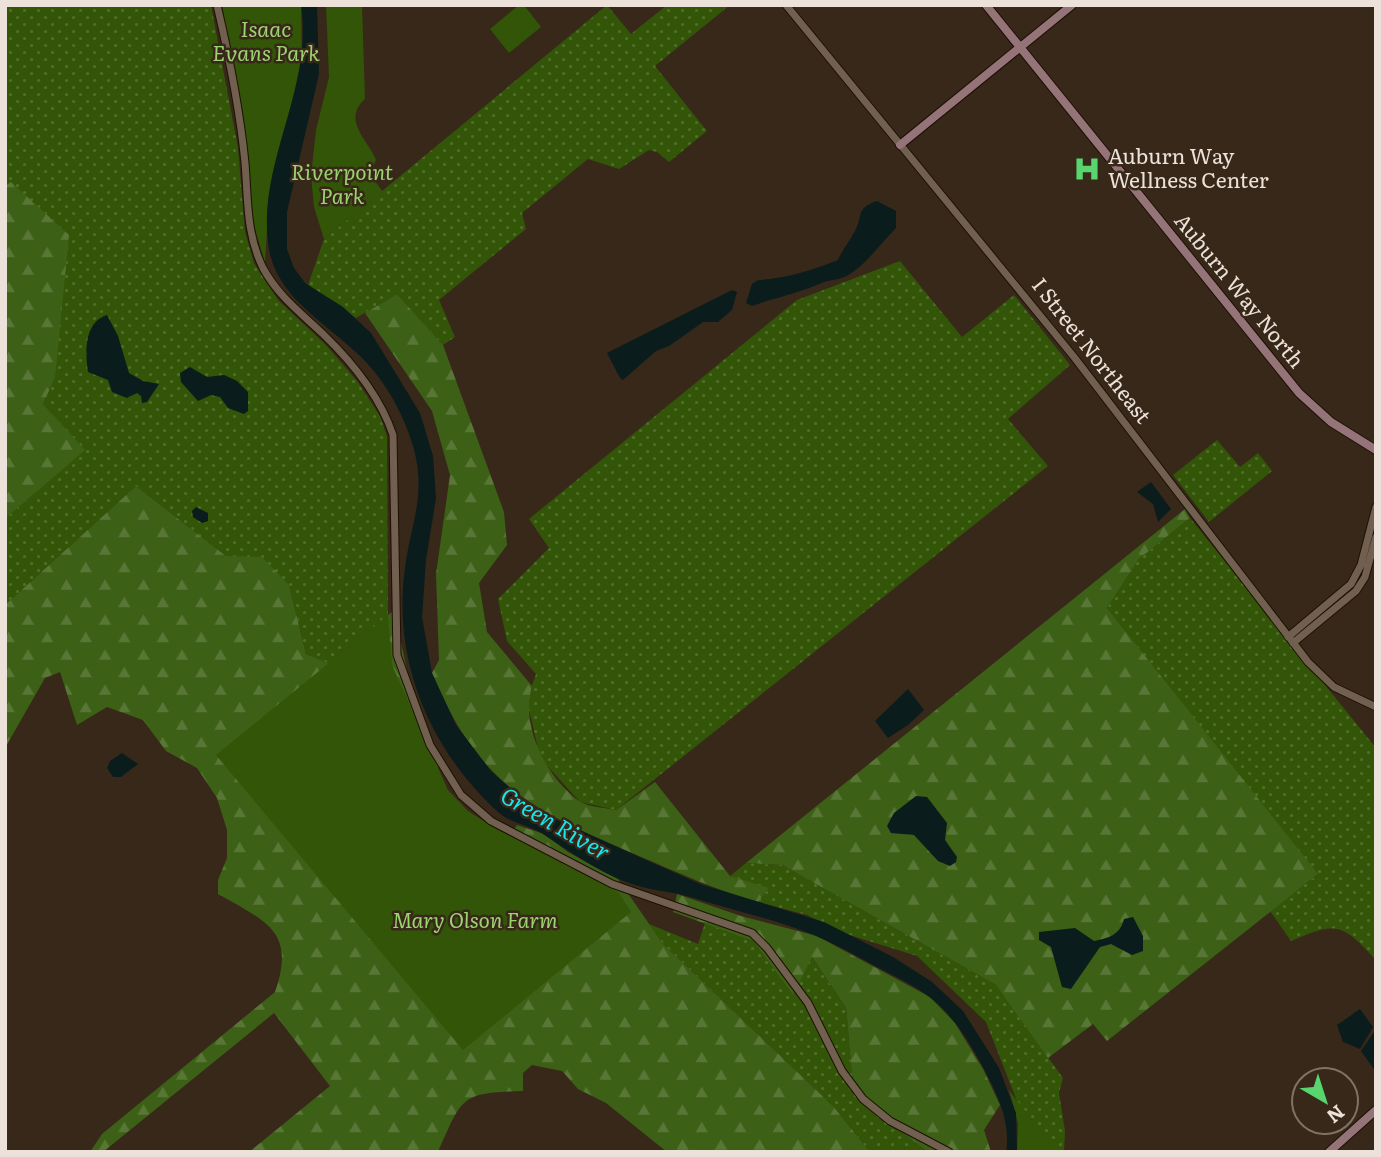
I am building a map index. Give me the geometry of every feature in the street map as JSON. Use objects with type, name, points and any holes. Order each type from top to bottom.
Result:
[{"type":"main road","name":"Auburn Way North","points":[[986,5],[1306,401],[1331,422],[1376,450]]},
{"type":"main road","points":[[900,145],[1072,5]]},
{"type":"main road","points":[[1329,1152],[1376,1110]]},
{"type":"street","points":[[217,5],[243,148],[250,231],[259,261],[282,296],[330,341],[361,377],[385,413],[393,435],[396,464],[394,610],[397,655],[423,728],[440,766],[471,806],[491,821],[620,887],[737,926],[756,936],[815,1014],[842,1071],[863,1099],[890,1121],[949,1152]]},
{"type":"street","name":"I Street Northeast","points":[[786,5],[1073,355],[1290,640],[1334,687],[1376,707]]},
{"type":"street","points":[[1290,640],[1352,584],[1361,565],[1376,507]]},
{"type":"street","points":[[1290,640],[1356,591],[1364,577],[1376,537]]},
{"type":"green space","points":[[5,5],[211,5],[238,148],[245,232],[254,263],[278,300],[326,345],[357,381],[380,416],[387,436],[388,615],[331,664],[306,654],[289,585],[226,556],[136,486],[5,605],[5,519],[84,450],[43,404],[55,378],[11,183],[5,186]]},
{"type":"green space","name":"Isaac Evans Park","points":[[222,5],[301,6],[302,64],[269,199],[265,263],[253,222],[249,161]]},
{"type":"green space","name":"Riverpoint Park","points":[[326,5],[362,5],[365,99],[358,107],[356,123],[376,160],[370,174],[383,192],[324,239],[314,207],[311,176],[316,130],[329,77]]},
{"type":"green space","points":[[519,5],[524,5],[541,27],[509,53],[490,29]]},
{"type":"green space","points":[[607,5],[631,34],[667,5],[730,5],[655,66],[707,131],[669,162],[657,152],[649,150],[619,169],[588,159],[522,213],[526,229],[439,300],[455,337],[443,345],[397,294],[356,318],[308,285],[324,239]]},
{"type":"green space","points":[[11,182],[69,235],[55,378],[43,404],[85,450],[5,519],[5,186]]},
{"type":"green space","points":[[900,261],[962,337],[1014,295],[1070,365],[1008,419],[1048,466],[616,810],[580,802],[540,758],[527,700],[536,674],[507,641],[498,599],[549,548],[529,519],[797,300]]},
{"type":"green space","points":[[397,294],[443,345],[504,512],[507,545],[479,583],[487,632],[532,686],[529,701],[533,734],[546,765],[579,801],[602,808],[616,810],[655,782],[730,876],[769,888],[758,902],[712,887],[639,856],[539,808],[513,790],[490,769],[450,712],[432,673],[439,660],[436,574],[450,475],[432,411],[365,313]]},
{"type":"green space","points":[[1217,440],[1240,467],[1258,453],[1272,471],[1209,522],[1173,475]]},
{"type":"green space","points":[[136,486],[226,556],[262,557],[289,585],[306,654],[331,664],[394,610],[415,707],[440,766],[411,784],[502,848],[517,825],[544,834],[568,852],[618,879],[663,944],[833,1106],[870,1152],[667,1152],[606,1103],[578,1089],[562,1071],[532,1065],[523,1073],[523,1091],[475,1096],[466,1101],[453,1119],[438,1152],[249,1152],[330,1086],[274,1013],[103,1152],[90,1152],[102,1134],[275,992],[281,971],[282,955],[273,931],[263,921],[218,894],[218,880],[227,858],[227,830],[217,798],[197,768],[166,751],[143,720],[107,707],[77,725],[60,672],[45,678],[5,748],[5,605]]},
{"type":"green space","points":[[1185,509],[1190,518],[1139,559],[1107,608],[1318,874],[1107,1041],[1093,1024],[1048,1058],[996,985],[782,865],[746,863]]},
{"type":"green space","points":[[1190,518],[1376,748],[1376,960],[1355,939],[1338,929],[1319,930],[1291,941],[1270,911],[1317,875],[1107,608],[1139,559]]},
{"type":"green space","name":"Mary Olson Farm","points":[[388,615],[392,665],[448,790],[468,811],[495,828],[619,893],[631,912],[463,1050],[216,755]]},
{"type":"green space","points":[[746,863],[782,865],[996,985],[1063,1078],[1059,1093],[1065,1131],[1064,1152],[1055,1152],[1017,1101],[986,1022],[917,956],[840,932],[807,915],[758,902],[768,889],[730,876]]},
{"type":"green space","points":[[677,894],[741,916],[817,936],[930,997],[955,1023],[983,1069],[1000,1105],[984,1130],[991,1152],[928,1152],[854,1097],[846,1008],[812,957],[793,995],[753,941],[673,912]]},
{"type":"green space","points":[[705,923],[753,941],[793,995],[811,956],[846,1008],[854,1097],[928,1152],[870,1152],[833,1106],[663,944],[649,924],[698,944]]},
{"type":"green space","points":[[1009,1090],[1057,1152],[1017,1152],[1018,1124]]},
{"type":"water","name":"Green River","points":[[301,5],[317,5],[319,74],[287,212],[287,249],[294,268],[305,283],[343,307],[371,333],[420,413],[433,456],[436,498],[426,560],[422,617],[432,673],[456,725],[491,771],[520,797],[550,817],[700,884],[824,922],[893,957],[932,982],[963,1011],[999,1068],[1016,1113],[1017,1152],[1006,1152],[1007,1131],[1002,1110],[976,1054],[954,1021],[926,995],[850,952],[806,932],[779,922],[615,878],[540,832],[498,812],[474,788],[453,761],[421,702],[404,637],[402,603],[405,568],[418,494],[417,463],[409,434],[379,378],[363,359],[294,297],[274,267],[269,249],[267,218],[270,188],[300,67],[303,36]]},
{"type":"water","points":[[877,201],[896,211],[896,228],[868,259],[850,274],[752,306],[746,303],[752,284],[758,280],[799,273],[838,260],[855,231],[862,210]]},
{"type":"water","points":[[732,290],[737,292],[732,310],[718,322],[703,322],[669,346],[656,351],[623,380],[620,378],[607,353]]},
{"type":"water","points":[[107,315],[118,336],[129,373],[143,381],[159,384],[147,402],[142,403],[141,396],[137,393],[127,398],[112,392],[108,380],[88,372],[86,356],[90,331],[99,319]]},
{"type":"water","points":[[190,367],[207,377],[224,375],[237,381],[248,392],[248,411],[244,414],[228,408],[220,397],[211,395],[198,401],[181,382],[180,373]]},
{"type":"water","points":[[1151,482],[1171,509],[1158,522],[1153,504],[1137,492]]},
{"type":"water","points":[[196,507],[208,513],[208,521],[202,523],[193,517],[192,511]]},
{"type":"water","points":[[908,689],[924,710],[888,738],[875,721]]},
{"type":"water","points":[[122,753],[138,764],[121,777],[113,777],[107,768],[110,761]]},
{"type":"water","points":[[916,796],[927,797],[947,823],[945,840],[957,857],[956,862],[950,866],[938,861],[914,835],[891,833],[887,826],[894,813]]},
{"type":"water","points":[[1133,917],[1143,936],[1143,951],[1132,955],[1111,944],[1100,947],[1071,989],[1062,987],[1051,947],[1039,940],[1039,932],[1075,928],[1094,941],[1113,935],[1120,929],[1124,919]]},
{"type":"water","points":[[1360,1009],[1373,1027],[1360,1049],[1343,1042],[1337,1025]]},
{"type":"water","points":[[1374,1032],[1376,1033],[1376,1072],[1361,1051]]},
{"type":"place","name":"Auburn Way Wellness Center","points":[[1087,169]]}]
